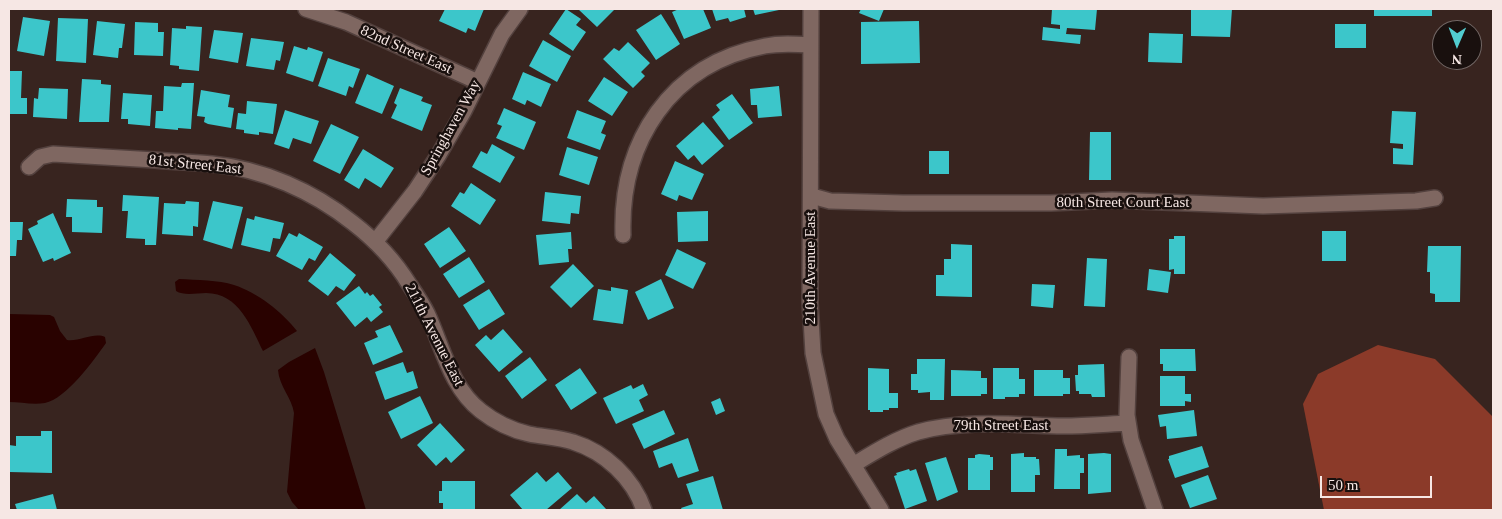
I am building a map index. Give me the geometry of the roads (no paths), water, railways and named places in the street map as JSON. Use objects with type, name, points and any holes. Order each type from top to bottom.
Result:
[{"type":"street","name":"82nd Street East","points":[[306,9],[346,22],[478,82]]},
{"type":"street","name":"Springhaven Way","points":[[375,242],[415,191],[438,156],[464,111],[502,34],[520,9]]},
{"type":"street","name":"210th Avenue East","points":[[811,9],[812,196],[810,302],[813,354],[826,414],[837,439],[881,510]]},
{"type":"street","points":[[623,235],[625,189],[636,150],[650,122],[663,103],[695,74],[714,62],[738,52],[786,44],[810,45]]},
{"type":"street","name":"81st Street East","points":[[29,167],[40,157],[53,154],[213,164],[241,169],[273,178],[313,195],[341,213],[375,242]]},
{"type":"street","name":"80th Street Court East","points":[[812,196],[830,201],[893,203],[1051,203],[1112,200],[1263,206],[1416,201],[1435,198]]},
{"type":"street","name":"211th Avenue East","points":[[375,242],[406,278],[426,311],[454,380],[475,406],[508,428],[527,434],[573,442],[603,456],[621,472],[632,486],[644,510]]},
{"type":"street","points":[[1129,357],[1128,423],[1131,440],[1156,510]]},
{"type":"street","name":"79th Street East","points":[[853,465],[916,433],[944,426],[977,424],[1065,426],[1128,423]]}]
